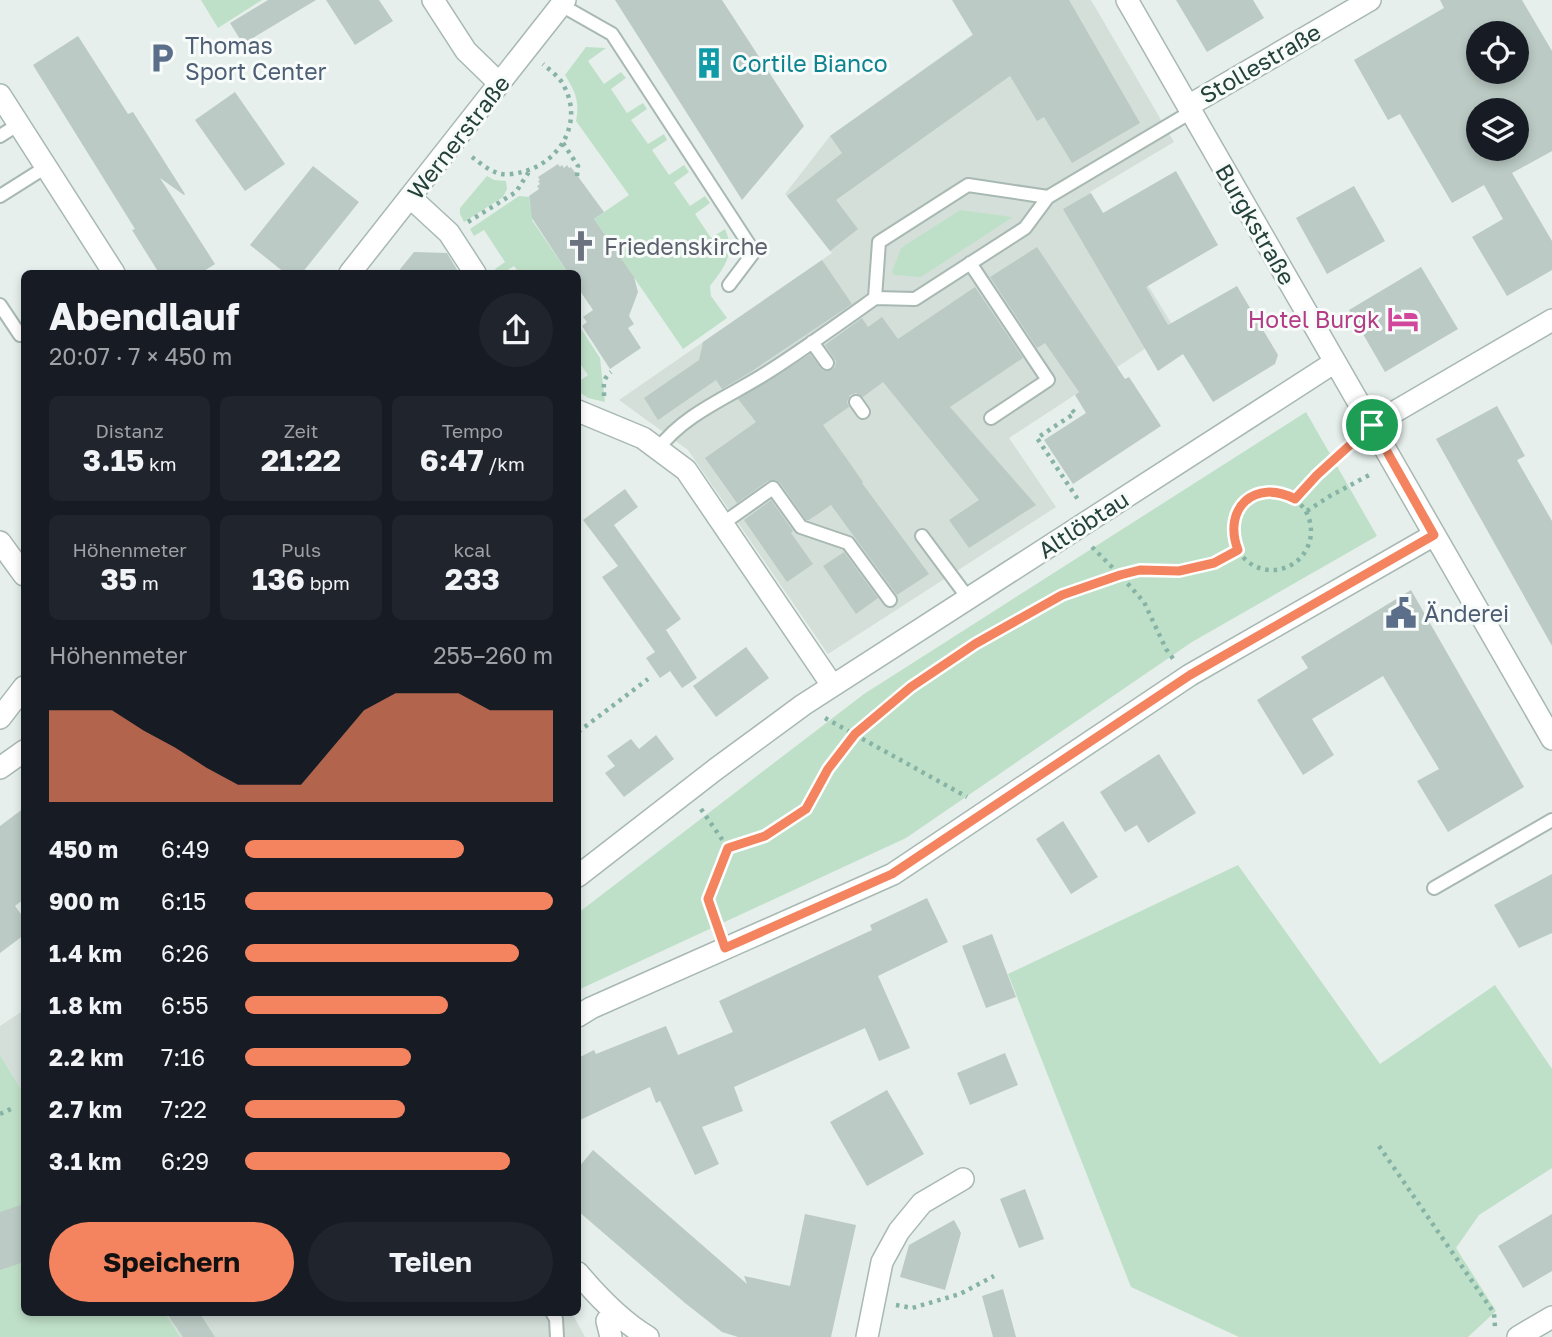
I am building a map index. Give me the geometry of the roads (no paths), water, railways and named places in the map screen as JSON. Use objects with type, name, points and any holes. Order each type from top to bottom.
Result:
[{"type":"street","points":[[433,0],[466,51],[499,83]]},
{"type":"street","name":"Burgkstraße","points":[[1127,0],[1552,739]]},
{"type":"street","name":"Stollestraße","points":[[1190,109],[1370,0]]},
{"type":"street","name":"Wernerstraße","points":[[352,270],[563,3]]},
{"type":"street","points":[[0,95],[112,270]]},
{"type":"street","points":[[410,197],[449,233],[473,270]]},
{"type":"street","points":[[1372,425],[1552,320]]},
{"type":"street","name":"Altlöbtau","points":[[581,874],[716,769],[832,685],[1335,362]]},
{"type":"street","points":[[581,414],[643,438],[686,470],[832,685]]},
{"type":"street","points":[[581,1014],[892,874],[1190,675],[1434,535]]},
{"type":"street","points":[[0,542],[21,571]]},
{"type":"street","points":[[0,718],[21,691]]},
{"type":"street","points":[[0,768],[21,753]]},
{"type":"street","points":[[867,1337],[882,1262],[899,1231],[922,1203],[963,1180]]},
{"type":"street","points":[[581,1277],[600,1299],[634,1329],[648,1337]]},
{"type":"street","points":[[611,1337],[607,1321],[614,1311]]},
{"type":"street","points":[[1518,1337],[1552,1317]]},
{"type":"lane","points":[[563,3],[612,34],[754,252],[729,285]]},
{"type":"lane","points":[[658,449],[668,435],[767,373],[875,298],[915,299],[1025,228],[1048,197],[1190,109]]},
{"type":"lane","points":[[0,136],[19,124]]},
{"type":"lane","points":[[0,196],[46,167]]},
{"type":"lane","points":[[875,298],[879,242],[968,185],[1048,197]]},
{"type":"lane","points":[[970,263],[1048,380],[991,418]]},
{"type":"lane","points":[[0,304],[21,334]]},
{"type":"lane","points":[[812,342],[827,363]]},
{"type":"lane","points":[[722,524],[773,488],[801,527],[848,543],[890,600]]},
{"type":"lane","points":[[922,536],[968,598]]},
{"type":"lane","points":[[1434,888],[1552,820]]},
{"type":"lane","points":[[554,1316],[557,1337]]},
{"type":"place","name":"Thomas Sport Center","points":[[162,58]]},
{"type":"place","name":"Cortile Bianco","points":[[709,63]]},
{"type":"place","name":"Friedenskirche","points":[[581,246]]},
{"type":"place","name":"Hotel Burgk","points":[[1403,319]]},
{"type":"place","name":"Änderei","points":[[1401,613]]}]
